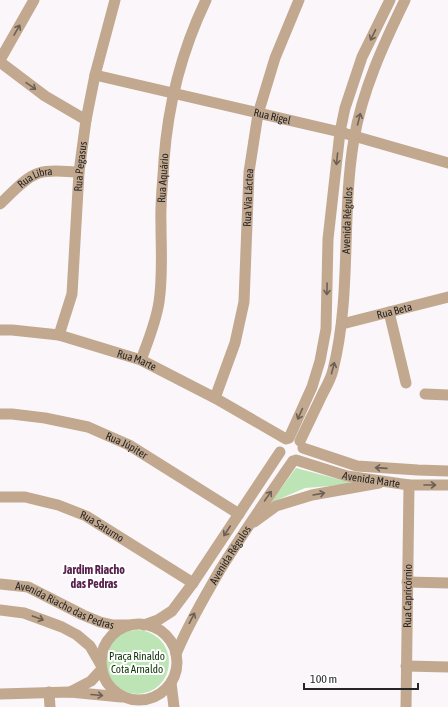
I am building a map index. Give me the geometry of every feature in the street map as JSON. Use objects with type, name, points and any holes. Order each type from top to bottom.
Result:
[{"type":"street","points":[[34,0],[0,61],[45,96],[86,120]]},
{"type":"street","name":"Rua Pegasus","points":[[59,335],[72,294],[79,172],[86,120],[95,75],[115,0]]},
{"type":"street","name":"Rua Aquário","points":[[141,360],[157,310],[162,279],[161,222],[164,158],[173,93],[184,55],[206,0]]},
{"type":"street","name":"Rua Via Láctea","points":[[215,398],[235,343],[244,302],[249,172],[258,114],[275,58],[299,0]]},
{"type":"street","name":"Avenida Régulos","points":[[290,444],[312,387],[320,361],[326,329],[328,239],[340,132],[345,108],[362,57],[390,0]]},
{"type":"street","name":"Avenida Régulos","points":[[144,625],[158,620],[172,612],[239,514],[290,444],[332,372],[342,324],[347,204],[355,136],[375,68],[389,33],[405,0]]},
{"type":"street","name":"Rua Rigel","points":[[95,75],[340,132],[448,163]]},
{"type":"street","name":"Rua Libra","points":[[0,204],[26,180],[39,172],[79,172]]},
{"type":"street","name":"Rua Beta","points":[[342,324],[448,297]]},
{"type":"street","points":[[390,312],[406,383]]},
{"type":"street","name":"Rua Marte","points":[[0,330],[59,335],[141,360],[215,398],[290,444]]},
{"type":"street","points":[[425,394],[448,395]]},
{"type":"street","name":"Rua Júpiter","points":[[0,414],[45,418],[88,427],[129,445],[239,514]]},
{"type":"street","name":"Avenida Régulos","points":[[176,654],[183,635],[196,609],[247,527],[294,461],[302,455],[290,444]]},
{"type":"street","name":"Avenida Marte","points":[[448,470],[418,470],[357,466],[290,444],[285,459],[347,476],[409,485],[448,485]]},
{"type":"street","points":[[247,527],[276,506],[312,495],[389,482]]},
{"type":"street","name":"Rua Capricórnio","points":[[406,707],[409,485]]},
{"type":"street","name":"Rua Saturno","points":[[0,497],[25,497],[58,505],[86,516],[193,583]]},
{"type":"street","points":[[407,582],[448,583]]},
{"type":"street","name":"Avenida Riacho das Pedras","points":[[0,584],[28,587],[89,618],[114,625],[130,626]]},
{"type":"street","name":"Avenida Riacho das Pedras","points":[[0,610],[24,613],[62,627],[77,635],[90,646],[101,667]]},
{"type":"street","points":[[0,694],[70,692],[129,701],[153,698],[163,692],[171,683],[177,664],[176,654],[171,643],[164,634],[154,628],[144,625],[130,626],[120,629],[112,636],[104,650],[101,667],[91,680],[70,692]]},
{"type":"street","points":[[406,666],[448,667]]},
{"type":"street","points":[[101,667],[106,681],[113,690],[129,701]]},
{"type":"street","points":[[171,683],[174,707]]},
{"type":"street","points":[[50,692],[50,707]]},
{"type":"green space","points":[[296,468],[356,484],[305,488],[270,503]]},
{"type":"green space","name":"Praça Rinaldo Cota Arnaldo","points":[[137,630],[149,632],[160,639],[167,650],[169,662],[167,674],[160,685],[149,692],[137,694],[125,692],[114,685],[107,674],[105,662],[107,650],[114,639],[125,632]]},
{"type":"district","name":"Jardim Riacho das Pedras","points":[[94,577]]}]
